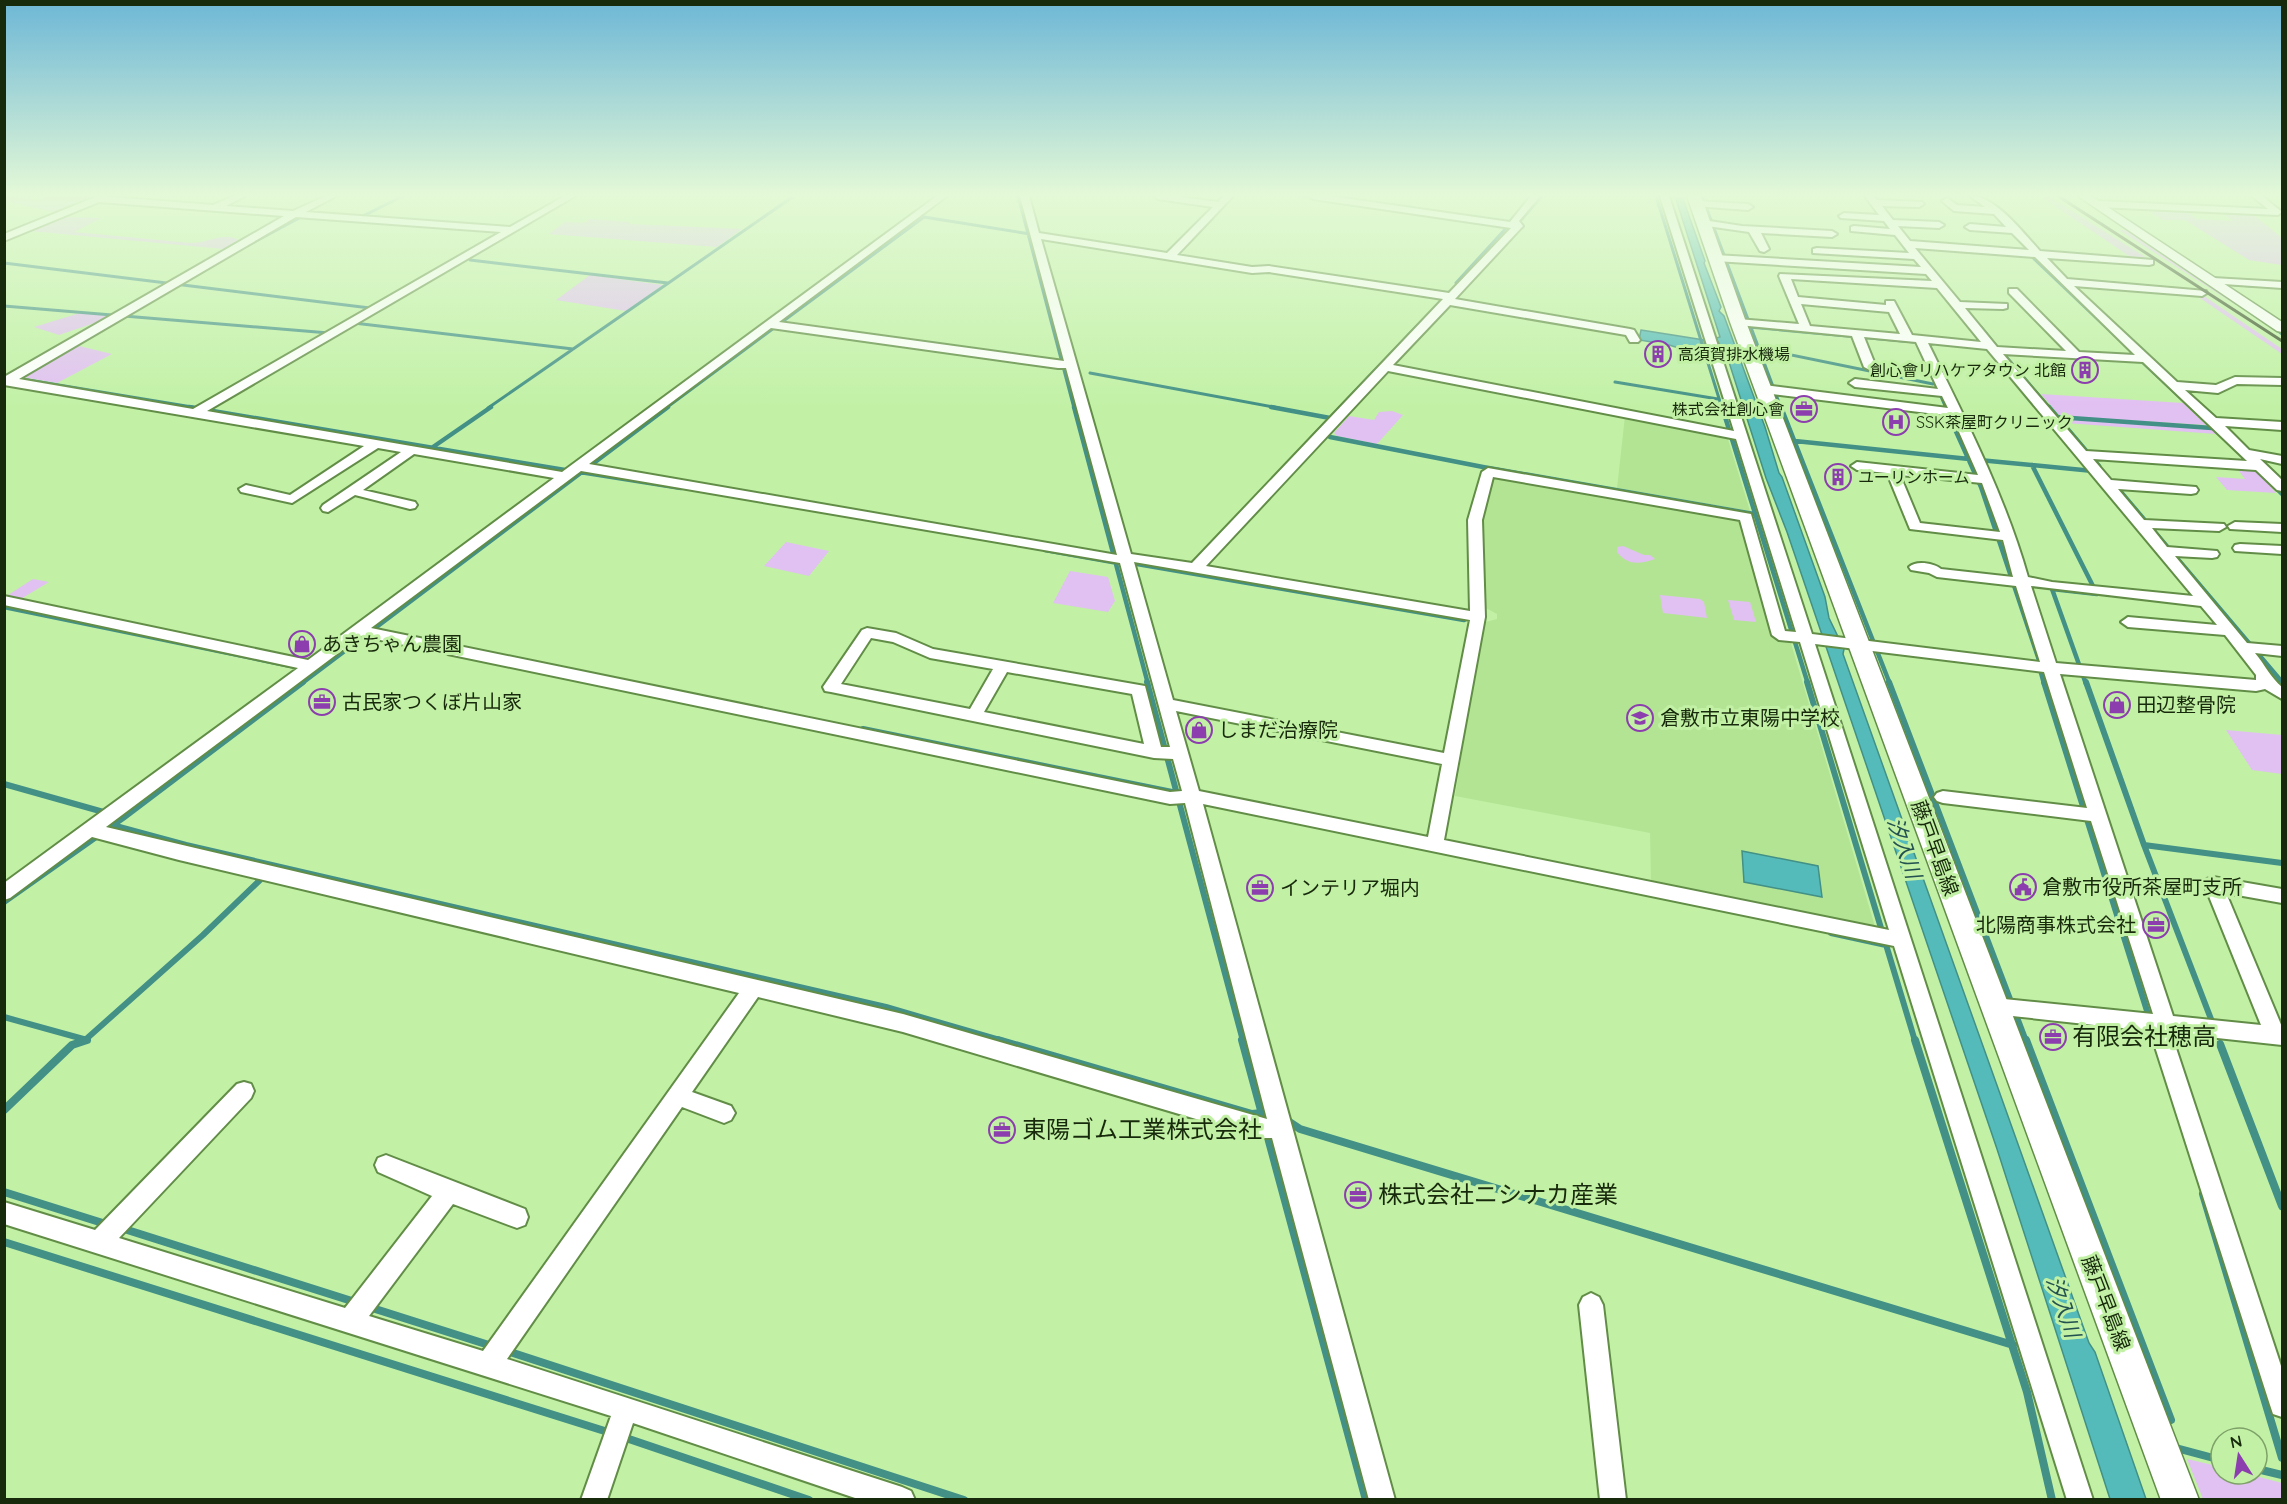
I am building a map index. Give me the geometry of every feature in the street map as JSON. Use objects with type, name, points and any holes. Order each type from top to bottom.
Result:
[{"type":"main road","name":"藤戸早島線","points":[[1725,266],[1865,646],[2007,1007],[2180,1500]]},
{"type":"street","points":[[9,380],[205,266]]},
{"type":"street","points":[[199,411],[446,266]]},
{"type":"street","points":[[4,893],[104,825],[313,666],[366,632],[576,470],[849,266]]},
{"type":"street","points":[[1042,266],[1065,365],[1117,558],[1166,704],[1166,753]]},
{"type":"street","points":[[1242,266],[1450,299],[1630,332],[1634,340]]},
{"type":"street","points":[[1196,568],[1481,266]]},
{"type":"street","points":[[1685,266],[1732,434],[1890,937],[2080,1500]]},
{"type":"street","points":[[1852,266],[1929,271]]},
{"type":"street","points":[[1435,844],[1478,617],[1475,520],[1488,472],[1746,517],[1779,634],[2051,668],[2261,685],[2264,681],[2264,674],[2249,647],[2230,631],[2147,524],[1993,348],[1960,305],[1925,266]]},
{"type":"street","points":[[2047,266],[2283,487]]},
{"type":"street","points":[[2191,266],[2283,328]]},
{"type":"street","points":[[1806,329],[1784,276],[1940,285]]},
{"type":"street","points":[[2213,281],[2283,285]]},
{"type":"street","points":[[2064,282],[2202,293]]},
{"type":"street","points":[[2013,291],[2074,353]]},
{"type":"street","points":[[1794,300],[1891,306],[1915,340],[1950,412],[1978,460],[1981,479],[2051,668],[2090,814],[2162,1024],[2283,1405]]},
{"type":"street","points":[[1960,305],[2003,306]]},
{"type":"street","points":[[1745,323],[1858,336],[2145,359]]},
{"type":"street","points":[[773,325],[1065,365]]},
{"type":"street","points":[[1858,336],[1870,367]]},
{"type":"street","points":[[1386,367],[1732,434]]},
{"type":"street","points":[[9,380],[199,411],[412,450],[576,470],[1117,558],[1136,558],[1478,617]]},
{"type":"street","points":[[2174,385],[2218,389],[2235,380],[2283,381]]},
{"type":"street","points":[[1856,383],[1940,392]]},
{"type":"street","points":[[1770,390],[1950,412]]},
{"type":"street","points":[[2214,422],[2283,426]]},
{"type":"street","points":[[246,489],[292,499],[375,444]]},
{"type":"street","points":[[328,508],[412,450]]},
{"type":"street","points":[[2088,456],[2283,460]]},
{"type":"street","points":[[1857,466],[1981,479]]},
{"type":"street","points":[[1892,470],[1916,525],[2003,536]]},
{"type":"street","points":[[2113,485],[2191,490]]},
{"type":"street","points":[[353,491],[410,505]]},
{"type":"street","points":[[2147,524],[2219,527]]},
{"type":"street","points":[[2235,526],[2283,528]]},
{"type":"street","points":[[2240,548],[2283,550]]},
{"type":"street","points":[[2170,552],[2212,554]]},
{"type":"street","points":[[1916,567],[1933,569],[1937,573],[2207,602]]},
{"type":"street","points":[[4,600],[313,666]]},
{"type":"street","points":[[2128,622],[2230,631]]},
{"type":"street","points":[[366,632],[1181,797],[1435,844],[1890,937]]},
{"type":"street","points":[[1166,753],[831,687],[867,633],[896,638],[930,653],[1139,690],[1166,753],[1181,797],[1382,1500]]},
{"type":"street","points":[[2249,647],[2283,651]]},
{"type":"street","points":[[974,716],[1002,666]]},
{"type":"street","points":[[2264,681],[2283,694]]},
{"type":"street","points":[[1166,704],[1451,760]]},
{"type":"street","points":[[1942,797],[2090,814]]},
{"type":"street","points":[[104,825],[430,912],[755,986],[903,1023],[1273,1122]]},
{"type":"street","points":[[2007,1007],[2279,1036],[2213,884],[2283,896]]},
{"type":"street","points":[[496,1353],[755,986]]},
{"type":"street","points":[[108,1233],[244,1091]]},
{"type":"street","points":[[676,1096],[724,1113]]},
{"type":"street","points":[[386,1165],[449,1192],[517,1217]]},
{"type":"street","points":[[358,1311],[449,1192]]},
{"type":"street","points":[[4,1214],[108,1233],[496,1353],[619,1426],[902,1500]]},
{"type":"street","points":[[1591,1305],[1613,1500]]},
{"type":"street","points":[[594,1500],[619,1426]]},
{"type":"shaded area","points":[[2176,266],[2180,266],[2242,308]]},
{"type":"shaded area","points":[[590,275],[663,285],[626,311],[556,300]]},
{"type":"shaded area","points":[[2194,294],[2204,296],[2282,349],[2282,354]]},
{"type":"shaded area","points":[[80,313],[115,316],[59,335],[34,327]]},
{"type":"shaded area","points":[[75,345],[112,354],[57,383],[22,377]]},
{"type":"shaded area","points":[[2041,394],[2183,403],[2206,425],[2060,416]]},
{"type":"shaded area","points":[[1392,411],[1403,415],[1377,444],[1337,436],[1334,433],[1349,416],[1374,420],[1379,412]]},
{"type":"shaded area","points":[[1625,416],[1727,436],[1750,511],[1617,488]]},
{"type":"shaded area","points":[[2063,420],[2211,429],[2216,434],[2066,423]]},
{"type":"shaded area","points":[[2236,467],[2254,468],[2276,493],[2227,490],[2216,477],[2245,479]]},
{"type":"shaded area","name":"倉敷市立東陽中学校","points":[[1493,475],[1735,517],[1744,521],[1773,638],[1790,640],[1876,930],[1651,883],[1650,833],[1455,796],[1482,623],[1497,619],[1497,614],[1480,605],[1479,521]]},
{"type":"shaded area","points":[[786,542],[829,551],[809,576],[764,566]]},
{"type":"shaded area","points":[[1623,546],[1644,555],[1650,555],[1655,559],[1639,563],[1625,560],[1617,552],[1617,547]]},
{"type":"shaded area","points":[[1070,571],[1108,577],[1115,601],[1108,612],[1053,603]]},
{"type":"shaded area","points":[[33,579],[49,582],[19,600],[5,597]]},
{"type":"shaded area","points":[[1660,595],[1700,599],[1704,602],[1707,618],[1663,613]]},
{"type":"shaded area","points":[[1728,600],[1750,602],[1756,622],[1734,620]]},
{"type":"shaded area","points":[[2226,730],[2282,735],[2282,774],[2252,770]]},
{"type":"shaded area","points":[[2187,1459],[2209,1464],[2209,1486],[2269,1486],[2269,1480],[2282,1483],[2282,1499],[2203,1499]]},
{"type":"water","name":"汐入川","points":[[1697,266],[1705,266],[1721,307],[1719,311],[1724,316],[1765,427],[1779,473],[1825,597],[1829,618],[1844,649],[1843,654],[2146,1499],[2110,1499],[1997,1149],[1787,532],[1766,478],[1728,359],[1716,338],[1720,337]]},
{"type":"water","points":[[1641,330],[1704,340],[1708,357],[1669,345],[1668,348],[1659,346],[1658,343],[1639,340]]},
{"type":"water","points":[[1742,851],[1818,866],[1822,897],[1744,882]]},
{"type":"waterway","points":[[30,266],[370,308]]},
{"type":"waterway","points":[[523,266],[668,283]]},
{"type":"waterway","points":[[488,408],[693,266]]},
{"type":"waterway","points":[[666,408],[858,266]]},
{"type":"waterway","points":[[1037,266],[1074,408]]},
{"type":"waterway","points":[[1456,283],[1471,266]]},
{"type":"waterway","points":[[1678,266],[1722,408]]},
{"type":"waterway","points":[[1728,266],[1751,327]]},
{"type":"waterway","points":[[2042,266],[2130,350]]},
{"type":"waterway","points":[[2226,284],[2251,286]]},
{"type":"waterway","points":[[4,306],[329,333]]},
{"type":"waterway","points":[[1339,408],[1416,327],[1424,322]]},
{"type":"waterway","points":[[354,323],[573,349]]},
{"type":"waterway","points":[[1751,327],[1914,342]]},
{"type":"waterway","points":[[1751,327],[1759,348]]},
{"type":"waterway","points":[[1981,327],[1998,348]]},
{"type":"waterway","points":[[2273,327],[2282,334]]},
{"type":"waterway","points":[[1759,348],[1933,384]]},
{"type":"waterway","points":[[1759,348],[1781,408]]},
{"type":"waterway","points":[[1920,349],[1946,408]]},
{"type":"waterway","points":[[2003,353],[2050,408]]},
{"type":"waterway","points":[[2142,362],[2189,406]]},
{"type":"waterway","points":[[1090,373],[1279,408]]},
{"type":"waterway","points":[[4,376],[198,408]]},
{"type":"waterway","points":[[1615,382],[1718,399]]},
{"type":"waterway","points":[[189,407],[571,471]]},
{"type":"waterway","points":[[433,447],[491,407]]},
{"type":"waterway","points":[[582,472],[668,407]]},
{"type":"waterway","points":[[1074,407],[1116,563]]},
{"type":"waterway","points":[[1271,407],[1330,418]]},
{"type":"waterway","points":[[1305,445],[1341,407]]},
{"type":"waterway","points":[[1722,407],[1808,684]]},
{"type":"waterway","points":[[1781,407],[1890,684]]},
{"type":"waterway","points":[[1945,407],[1968,459]]},
{"type":"waterway","points":[[2049,407],[2058,417]]},
{"type":"waterway","points":[[2058,417],[2212,428]]},
{"type":"waterway","points":[[2058,417],[2099,466]]},
{"type":"waterway","points":[[1330,437],[1483,467],[1754,514]]},
{"type":"waterway","points":[[1795,441],[1968,459]]},
{"type":"waterway","points":[[1968,459],[1981,487],[2039,660]]},
{"type":"waterway","points":[[1979,460],[2032,465]]},
{"type":"waterway","points":[[2032,465],[2093,471]]},
{"type":"waterway","points":[[2032,465],[2097,594],[2052,589],[2086,684]]},
{"type":"waterway","points":[[301,684],[582,472]]},
{"type":"waterway","points":[[582,472],[681,488]]},
{"type":"waterway","points":[[2115,485],[2282,682]]},
{"type":"waterway","points":[[2275,487],[2282,494]]},
{"type":"waterway","points":[[1045,550],[1116,563]]},
{"type":"waterway","points":[[1116,563],[1148,684]]},
{"type":"waterway","points":[[1137,564],[1464,620]]},
{"type":"waterway","points":[[4,607],[296,667]]},
{"type":"waterway","points":[[2041,673],[2044,684]]},
{"type":"waterway","points":[[113,825],[303,682]]},
{"type":"waterway","points":[[1147,682],[1177,793]]},
{"type":"waterway","points":[[1807,682],[1915,1041]]},
{"type":"waterway","points":[[1889,682],[2026,1041]]},
{"type":"waterway","points":[[2044,682],[2148,1014]]},
{"type":"waterway","points":[[2086,682],[2144,845]]},
{"type":"waterway","points":[[863,729],[1177,793]]},
{"type":"waterway","points":[[4,784],[107,813]]},
{"type":"waterway","points":[[1177,793],[1243,1041]]},
{"type":"waterway","points":[[4,902],[113,825]]},
{"type":"waterway","points":[[113,825],[186,845],[886,1007],[1003,1041]]},
{"type":"waterway","points":[[2144,845],[2282,863]]},
{"type":"waterway","points":[[2144,845],[2211,1019]]},
{"type":"waterway","points":[[86,1040],[203,935],[260,880]]},
{"type":"waterway","points":[[1831,933],[1886,945]]},
{"type":"waterway","points":[[4,1017],[86,1040]]},
{"type":"waterway","points":[[84,1041],[86,1040]]},
{"type":"waterway","points":[[998,1040],[1252,1114],[1262,1113]]},
{"type":"waterway","points":[[1242,1040],[1262,1113]]},
{"type":"waterway","points":[[1915,1040],[2012,1345]]},
{"type":"waterway","points":[[2026,1040],[2171,1420],[2165,1419]]},
{"type":"waterway","points":[[4,1110],[72,1045],[84,1041]]},
{"type":"waterway","points":[[2220,1044],[2282,1206]]},
{"type":"waterway","points":[[1262,1113],[1265,1125]]},
{"type":"waterway","points":[[1285,1119],[1300,1129],[2012,1345]]},
{"type":"waterway","points":[[1267,1134],[1366,1500]]},
{"type":"waterway","points":[[4,1192],[109,1225]]},
{"type":"waterway","points":[[2203,1194],[2282,1458]]},
{"type":"waterway","points":[[121,1228],[355,1302]]},
{"type":"waterway","points":[[4,1242],[611,1433]]},
{"type":"waterway","points":[[369,1307],[492,1346]]},
{"type":"waterway","points":[[2012,1345],[2027,1392],[2052,1500]]},
{"type":"waterway","points":[[507,1351],[964,1500]]},
{"type":"waterway","points":[[623,1437],[809,1500]]},
{"type":"waterway","points":[[2176,1448],[2209,1457]]},
{"type":"waterway","points":[[2269,1472],[2282,1475]]},
{"type":"railway","points":[[2166,266],[2282,341]]},
{"type":"place","name":"高須賀排水機場","points":[[1658,354]]},
{"type":"place","name":"創心會リハケアタウン 北館","points":[[2085,370]]},
{"type":"place","name":"株式会社創心會","points":[[1804,409]]},
{"type":"place","name":"SSK茶屋町クリニック","points":[[1896,422]]},
{"type":"place","name":"ユーリンホーム","points":[[1838,477]]},
{"type":"place","name":"あきちゃん農園","points":[[302,644]]},
{"type":"place","name":"古民家つくぼ片山家","points":[[322,702]]},
{"type":"place","name":"田辺整骨院","points":[[2117,705]]},
{"type":"place","name":"倉敷市立東陽中学校","points":[[1640,718]]},
{"type":"place","name":"しまだ治療院","points":[[1199,730]]},
{"type":"place","name":"倉敷市役所茶屋町支所","points":[[2023,887]]},
{"type":"place","name":"インテリア堀内","points":[[1260,888]]},
{"type":"place","name":"北陽商事株式会社","points":[[2156,925]]},
{"type":"place","name":"有限会社穂高","points":[[2053,1037]]},
{"type":"place","name":"東陽ゴム工業株式会社","points":[[1002,1130]]},
{"type":"place","name":"株式会社ニシナカ産業","points":[[1358,1195]]}]
